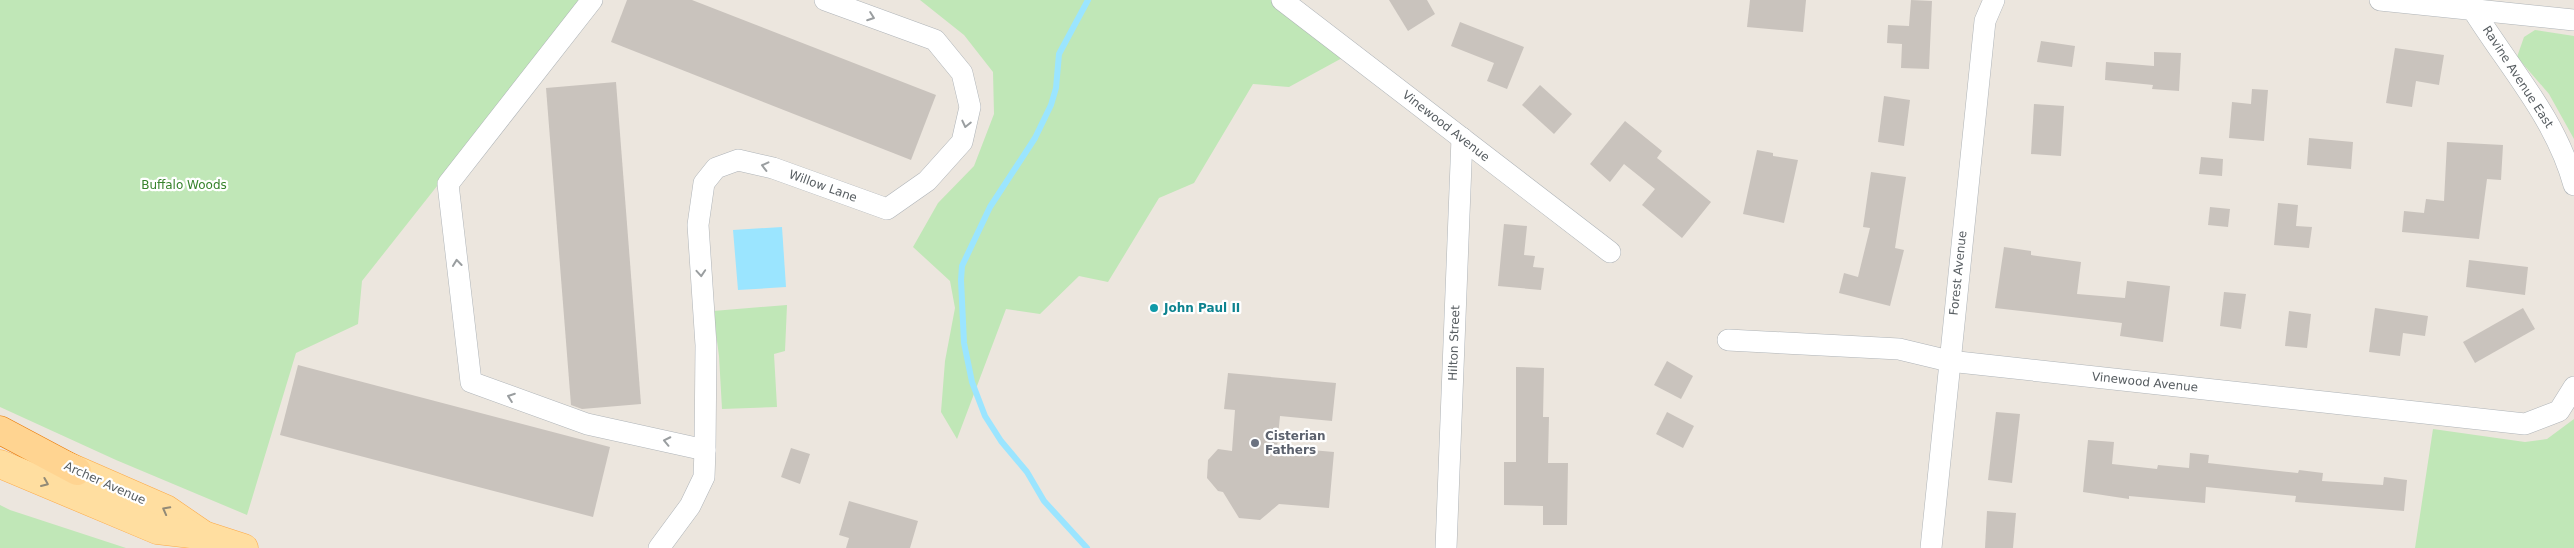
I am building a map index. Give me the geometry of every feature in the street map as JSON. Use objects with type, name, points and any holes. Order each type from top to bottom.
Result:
[{"type":"highway","points":[[0,430],[77,471]]},
{"type":"main road","name":"Archer Avenue","points":[[0,435],[77,471],[166,509],[204,542]]},
{"type":"main road","name":"Archer Avenue","points":[[0,464],[157,530],[204,542],[244,548]]},
{"type":"street","points":[[592,0],[448,184],[471,382],[587,424],[705,450]]},
{"type":"street","name":"Willow Lane","points":[[659,548],[690,506],[704,477],[706,344],[698,225],[704,183],[716,168],[738,160],[772,168],[888,209],[927,181],[962,142],[970,107],[962,73],[935,40],[826,0]]},
{"type":"street","name":"Vinewood Avenue","points":[[1282,0],[1610,252]]},
{"type":"street","name":"Forest Avenue","points":[[1930,548],[1985,21],[1994,0]]},
{"type":"street","points":[[2380,0],[2469,4],[2574,20]]},
{"type":"street","name":"Ravine Avenue East","points":[[2469,4],[2544,114],[2566,157],[2574,185]]},
{"type":"street","name":"Hilton Street","points":[[1446,548],[1462,138]]},
{"type":"street","name":"Vinewood Avenue","points":[[1728,340],[1899,349],[1949,361],[2525,424],[2559,411],[2574,387]]},
{"type":"green space","name":"Buffalo Woods","points":[[0,0],[584,0],[362,281],[358,324],[296,353],[247,515],[116,460],[0,407]]},
{"type":"green space","points":[[920,0],[1274,0],[1344,57],[1289,87],[1253,84],[1194,183],[1159,198],[1108,282],[1079,276],[1040,314],[1006,309],[957,439],[941,412],[945,361],[955,308],[950,281],[913,247],[938,203],[974,166],[994,114],[993,72],[964,35]]},
{"type":"green space","points":[[2535,30],[2574,36],[2574,139],[2549,94],[2517,57],[2524,37]]},
{"type":"green space","points":[[787,305],[785,351],[774,354],[777,407],[722,409],[719,356],[713,311]]},
{"type":"green space","points":[[2574,419],[2574,548],[2415,548],[2433,429],[2525,442],[2547,439]]},
{"type":"green space","points":[[0,505],[10,510],[126,548],[0,548]]},
{"type":"water","points":[[782,227],[786,287],[738,290],[733,230]]},
{"type":"building","points":[[627,0],[692,0],[936,95],[911,160],[611,42]]},
{"type":"building","points":[[1389,0],[1427,0],[1435,14],[1408,31]]},
{"type":"building","points":[[1750,0],[1806,0],[1803,32],[1747,27]]},
{"type":"building","points":[[1911,0],[1932,1],[1929,69],[1901,68],[1902,44],[1887,43],[1888,25],[1909,26]]},
{"type":"building","points":[[1460,22],[1524,47],[1507,89],[1487,81],[1494,63],[1451,46]]},
{"type":"building","points":[[2041,41],[2075,46],[2072,67],[2037,62]]},
{"type":"building","points":[[2395,48],[2444,55],[2439,85],[2416,81],[2412,107],[2386,103]]},
{"type":"building","points":[[2154,52],[2181,53],[2179,91],[2152,89],[2153,85],[2105,80],[2106,62],[2154,66]]},
{"type":"building","points":[[616,82],[641,404],[582,409],[571,405],[546,88]]},
{"type":"building","points":[[1540,85],[1572,114],[1554,134],[1522,105]]},
{"type":"building","points":[[2252,89],[2268,90],[2264,141],[2229,138],[2232,102],[2251,104]]},
{"type":"building","points":[[1884,96],[1910,100],[1904,146],[1878,142]]},
{"type":"building","points":[[2034,104],[2064,106],[2061,156],[2031,154]]},
{"type":"building","points":[[1625,121],[1662,151],[1657,158],[1711,202],[1682,238],[1642,205],[1655,189],[1624,164],[1610,182],[1590,164]]},
{"type":"building","points":[[2309,138],[2353,142],[2351,169],[2307,165]]},
{"type":"building","points":[[2447,142],[2503,145],[2501,180],[2487,179],[2479,239],[2402,232],[2404,211],[2424,213],[2426,199],[2444,201]]},
{"type":"building","points":[[1757,150],[1773,153],[1773,156],[1798,160],[1784,223],[1743,214]]},
{"type":"building","points":[[2201,157],[2223,159],[2222,176],[2199,174]]},
{"type":"building","points":[[1871,172],[1906,177],[1895,248],[1904,250],[1890,306],[1839,293],[1844,273],[1858,277],[1870,228],[1863,227]]},
{"type":"building","points":[[2278,203],[2298,205],[2296,226],[2312,227],[2309,248],[2274,245]]},
{"type":"building","points":[[2210,207],[2230,209],[2228,227],[2208,225]]},
{"type":"building","points":[[1504,224],[1527,226],[1524,255],[1535,256],[1533,267],[1544,268],[1541,290],[1498,286]]},
{"type":"building","points":[[2004,247],[2031,251],[2031,255],[2081,262],[2077,294],[2125,298],[2127,281],[2170,286],[2163,342],[2120,336],[2122,323],[1995,308]]},
{"type":"building","points":[[2469,260],[2528,267],[2525,295],[2466,287]]},
{"type":"building","points":[[2224,292],[2246,294],[2241,329],[2220,326]]},
{"type":"building","points":[[2375,308],[2428,316],[2425,336],[2403,333],[2400,356],[2369,352]]},
{"type":"building","points":[[2523,308],[2535,329],[2475,363],[2463,342]]},
{"type":"building","points":[[2289,311],[2311,314],[2307,348],[2285,346]]},
{"type":"building","points":[[1667,361],[1693,376],[1681,399],[1654,385]]},
{"type":"building","points":[[298,365],[610,447],[593,517],[280,435]]},
{"type":"building","points":[[1516,367],[1544,368],[1543,417],[1549,417],[1548,463],[1568,463],[1567,525],[1543,525],[1543,506],[1504,505],[1504,462],[1516,462]]},
{"type":"building","name":"Cisterian Fathers","points":[[1228,373],[1336,383],[1332,421],[1280,416],[1277,447],[1334,452],[1329,508],[1279,504],[1260,520],[1239,518],[1223,492],[1218,491],[1207,478],[1208,460],[1218,449],[1232,451],[1235,410],[1224,409]]},
{"type":"building","points":[[1667,412],[1694,426],[1683,448],[1656,434]]},
{"type":"building","points":[[1996,412],[2020,414],[2012,483],[1988,480]]},
{"type":"building","points":[[2088,440],[2114,442],[2112,464],[2157,469],[2158,465],[2189,468],[2190,453],[2209,455],[2208,463],[2298,473],[2299,470],[2323,473],[2322,481],[2383,485],[2384,477],[2407,480],[2404,511],[2295,502],[2296,496],[2206,487],[2205,503],[2129,496],[2129,499],[2083,492]]},
{"type":"building","points":[[791,448],[810,454],[800,484],[781,477]]},
{"type":"building","points":[[849,501],[918,521],[910,548],[846,548],[849,538],[839,535]]},
{"type":"building","points":[[1987,511],[2016,513],[2013,548],[1985,548]]},
{"type":"waterway","points":[[1087,548],[1044,501],[1027,472],[1001,441],[985,416],[972,382],[964,343],[961,280],[962,266],[990,207],[1035,138],[1051,105],[1056,88],[1059,54],[1088,0]]},
{"type":"place","name":"John Paul II","points":[[1154,308]]},
{"type":"place","name":"Cisterian Fathers","points":[[1255,443]]}]
